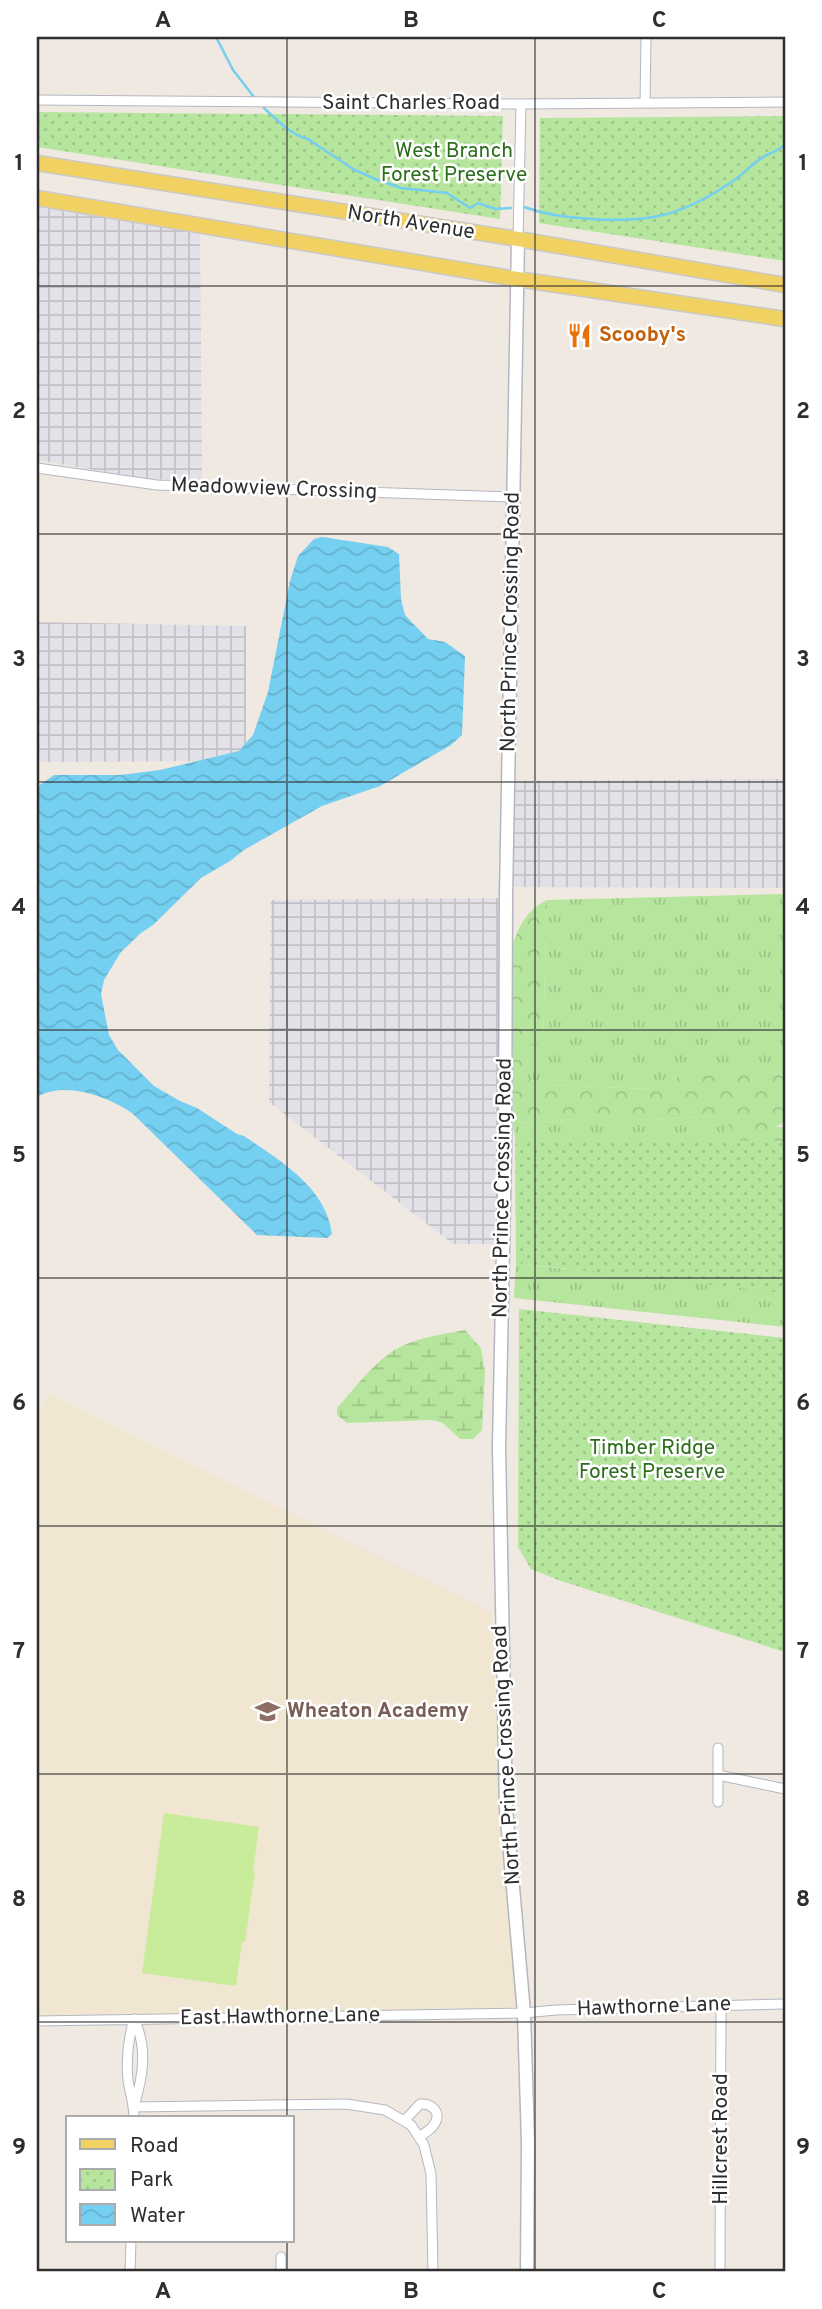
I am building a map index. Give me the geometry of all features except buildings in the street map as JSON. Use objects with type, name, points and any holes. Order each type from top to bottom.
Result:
[{"type":"main road","name":"North Avenue","points":[[37,163],[518,239],[785,285]]},
{"type":"main road","name":"North Avenue","points":[[37,198],[517,279],[785,319]]},
{"type":"street","points":[[645,103],[646,37]]},
{"type":"street","name":"Saint Charles Road","points":[[37,100],[521,104],[785,102]]},
{"type":"street","name":"North Prince Crossing Road","points":[[521,104],[499,1460],[506,1808],[524,2013],[528,2142],[527,2272]]},
{"type":"street","name":"Meadowview Crossing","points":[[37,468],[157,485],[513,497]]},
{"type":"street","points":[[718,1748],[718,1802]]},
{"type":"street","points":[[718,1775],[785,1789]]},
{"type":"street","name":"Hawthorne Lane","points":[[524,2013],[785,2004]]},
{"type":"street","name":"Hillcrest Road","points":[[720,2272],[721,2005]]},
{"type":"street","name":"East Hawthorne Lane","points":[[37,2021],[524,2013]]},
{"type":"street","points":[[134,2020],[142,2036],[142,2080],[134,2108]]},
{"type":"street","points":[[134,2020],[128,2048],[128,2080],[134,2116]]},
{"type":"street","points":[[134,2108],[346,2104],[385,2110],[407,2123],[424,2145],[431,2174],[433,2272]]},
{"type":"street","points":[[407,2123],[420,2104],[433,2107],[437,2114],[436,2122],[419,2137]]},
{"type":"street","points":[[130,2272],[131,2242]]},
{"type":"street","points":[[281,2257],[281,2272]]},
{"type":"shaded area","points":[[37,202],[200,230],[202,481],[147,479],[37,460]]},
{"type":"shaded area","points":[[37,622],[246,626],[246,761],[37,762]]},
{"type":"shaded area","points":[[785,779],[785,888],[510,887],[511,781]]},
{"type":"shaded area","points":[[502,898],[499,1244],[453,1244],[269,1102],[271,900]]},
{"type":"shaded area","name":"Wheaton Academy","points":[[49,1394],[491,1612],[503,1811],[519,2007],[37,2017],[37,1411]]},
{"type":"green space","name":"West Branch Forest Preserve","points":[[37,112],[503,116],[500,219],[37,147]]},
{"type":"green space","name":"West Branch Forest Preserve","points":[[785,116],[785,261],[539,223],[540,118]]},
{"type":"green space","points":[[785,894],[785,1075],[729,1067],[696,1069],[652,1089],[547,1085],[525,1079],[525,1047],[543,1042],[547,900]]},
{"type":"green space","points":[[547,900],[543,1042],[526,1047],[525,1079],[547,1085],[652,1089],[696,1069],[729,1067],[785,1075],[785,1122],[775,1127],[785,1127],[785,1247],[705,1153],[732,1121],[716,1116],[650,1120],[594,1115],[560,1121],[513,1123],[513,943],[526,918],[534,908]]},
{"type":"green space","points":[[594,1115],[650,1120],[716,1116],[732,1121],[785,1247],[785,1327],[514,1298],[516,1263],[566,1269],[573,1140],[515,1139],[513,1123],[560,1121]]},
{"type":"green space","points":[[515,1139],[785,1141],[785,1293],[516,1263]]},
{"type":"green space","name":"Timber Ridge Forest Preserve","points":[[519,1309],[785,1338],[785,1652],[531,1569],[518,1547]]},
{"type":"green space","points":[[465,1330],[481,1348],[485,1371],[482,1430],[473,1439],[460,1439],[443,1423],[432,1420],[347,1423],[337,1415],[337,1408],[374,1366],[391,1352],[432,1336]]},
{"type":"green space","points":[[164,1813],[259,1827],[245,1942],[242,1942],[236,1986],[142,1973]]},
{"type":"water","points":[[322,537],[388,547],[399,554],[401,599],[405,615],[428,639],[445,642],[465,656],[462,735],[451,745],[380,786],[322,806],[201,878],[121,952],[104,980],[101,994],[109,1035],[118,1050],[154,1086],[244,1136],[299,1177],[321,1202],[332,1234],[327,1238],[257,1235],[132,1113],[99,1096],[73,1090],[48,1092],[37,1097],[37,787],[54,775],[120,775],[160,770],[239,751],[253,735],[268,692],[290,581],[298,556],[314,539]]},
{"type":"waterway","points":[[216,37],[233,70],[254,97]]},
{"type":"waterway","points":[[264,108],[290,131],[308,139],[353,169],[375,179],[401,188],[447,193],[470,208],[478,203],[496,209],[511,208]]},
{"type":"waterway","points":[[524,207],[574,218],[650,218],[682,209],[715,193],[758,160],[785,145]]},
{"type":"place","name":"Scooby's","points":[[579,335]]},
{"type":"place","name":"Wheaton Academy","points":[[267,1711]]}]
